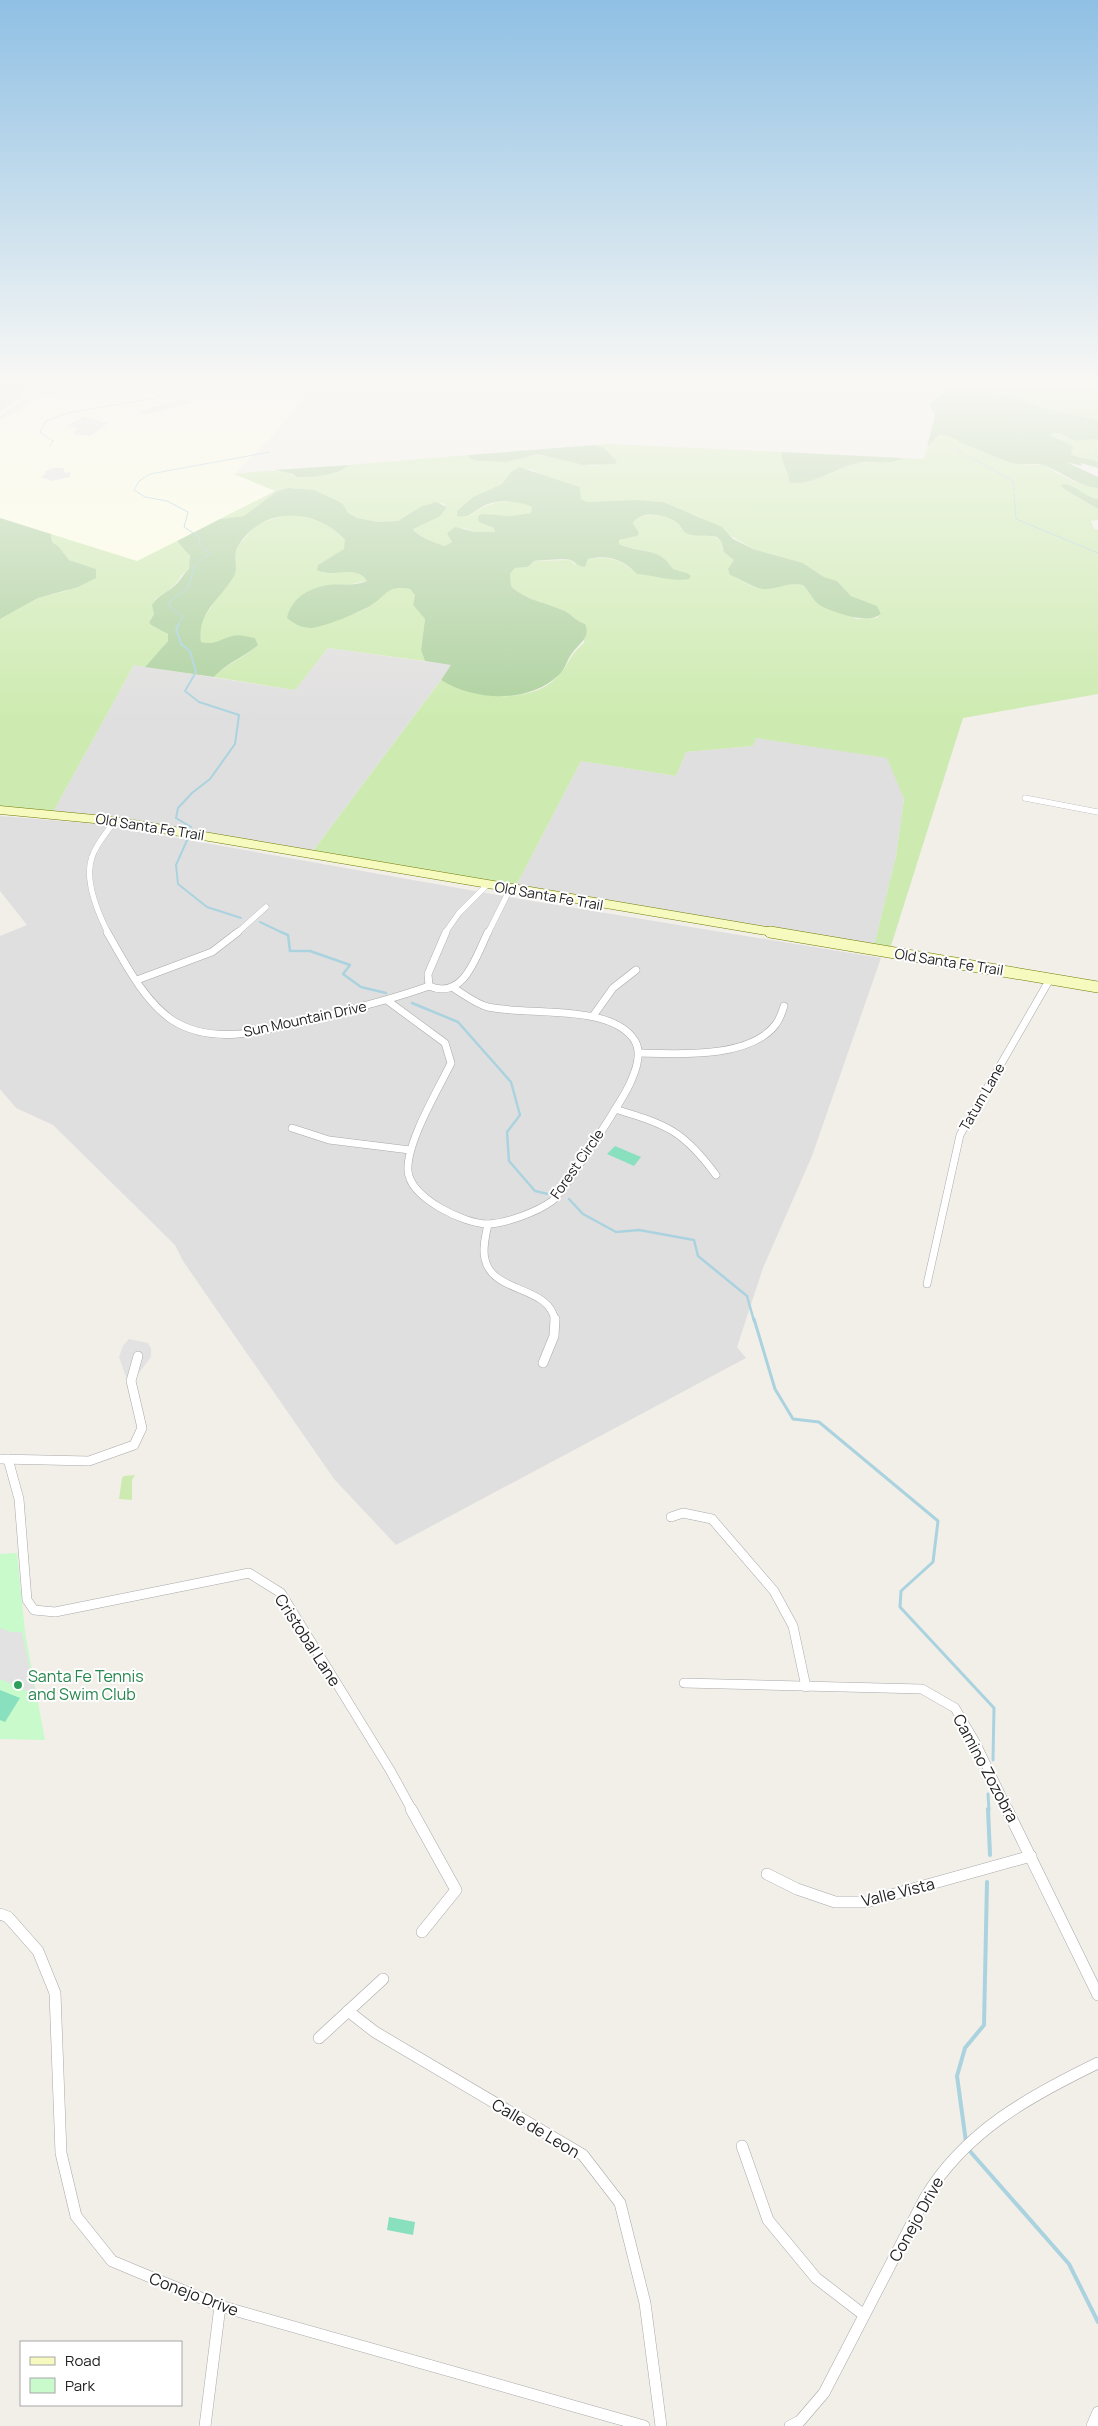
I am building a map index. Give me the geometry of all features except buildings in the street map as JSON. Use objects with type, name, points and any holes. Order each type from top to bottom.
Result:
[{"type":"street","points":[[1025,798],[1098,812]]},
{"type":"street","name":"Old Santa Fe Trail","points":[[0,810],[115,821],[1098,987]]},
{"type":"street","name":"Sun Mountain Drive","points":[[115,821],[98,843],[88,864],[89,879],[105,929],[137,980],[166,1015],[183,1026],[214,1033],[235,1034],[273,1029],[388,1001],[429,986]]},
{"type":"street","points":[[487,885],[459,913],[445,933],[428,974],[429,986],[438,989],[455,989],[488,1007],[593,1016],[620,1027],[635,1041],[639,1053],[715,1051],[753,1042],[774,1027],[782,1018],[784,1006]]},
{"type":"street","points":[[455,989],[468,974],[510,889]]},
{"type":"street","points":[[137,980],[212,952],[222,946],[266,907]]},
{"type":"street","points":[[593,1016],[613,988],[636,970]]},
{"type":"street","name":"Tatum Lane","points":[[927,1284],[960,1135],[1050,979]]},
{"type":"street","name":"Forest Circle","points":[[388,1001],[445,1043],[451,1063],[410,1150],[408,1173],[424,1198],[450,1214],[488,1224],[528,1214],[554,1200],[631,1082],[639,1053]]},
{"type":"street","points":[[615,1109],[677,1132],[694,1148],[716,1175]]},
{"type":"street","points":[[292,1128],[329,1140],[410,1150]]},
{"type":"street","points":[[488,1224],[484,1248],[489,1269],[500,1279],[537,1297],[548,1305],[554,1315],[556,1325],[554,1336],[543,1363]]},
{"type":"street","points":[[4,1459],[88,1461],[134,1445],[142,1428],[131,1380],[138,1356]]},
{"type":"street","name":"Cristobal Lane","points":[[4,1459],[19,1499],[27,1600],[34,1610],[55,1612],[249,1573],[281,1592],[390,1770],[456,1890],[422,1932]]},
{"type":"street","points":[[671,1517],[683,1513],[712,1519],[774,1591],[794,1626],[806,1687]]},
{"type":"street","name":"Camino Zozobra","points":[[684,1684],[922,1689],[955,1708],[975,1742],[1098,1995]]},
{"type":"street","name":"Valle Vista","points":[[767,1874],[797,1888],[835,1902],[866,1902],[1031,1856]]},
{"type":"street","name":"Conejo Drive","points":[[0,1914],[8,1917],[38,1950],[54,1993],[61,2153],[76,2216],[112,2261],[220,2306],[644,2426]]},
{"type":"street","points":[[319,2038],[383,1979]]},
{"type":"street","name":"Calle de Leon","points":[[348,2011],[376,2032],[584,2155],[620,2204],[645,2303],[661,2426]]},
{"type":"street","name":"Conejo Drive","points":[[790,2426],[800,2421],[824,2393],[925,2198],[944,2168],[993,2123],[1049,2087],[1098,2063]]},
{"type":"street","points":[[742,2146],[768,2220],[816,2278],[864,2315]]},
{"type":"street","points":[[205,2426],[220,2306]]},
{"type":"street","points":[[1092,2426],[1098,2412]]},
{"type":"shaded area","points":[[0,494],[270,494],[137,562],[0,518]]},
{"type":"shaded area","points":[[328,648],[452,665],[313,851],[101,815],[53,812],[134,665],[295,690]]},
{"type":"shaded area","points":[[756,738],[888,757],[904,799],[896,856],[874,946],[516,886],[581,761],[676,776],[686,752],[752,746]]},
{"type":"shaded area","points":[[0,816],[98,824],[520,899],[881,958],[812,1156],[763,1268],[737,1347],[746,1358],[396,1545],[334,1479],[183,1261],[175,1245],[53,1125],[16,1108],[0,1089],[0,936],[27,925],[0,891]]},
{"type":"shaded area","points":[[129,1339],[148,1343],[151,1349],[151,1357],[138,1374],[127,1380],[119,1357],[123,1346]]},
{"type":"shaded area","points":[[0,1628],[11,1632],[22,1632],[36,1695],[0,1679]]},
{"type":"green space","points":[[269,494],[273,494],[244,516],[220,519]]},
{"type":"green space","points":[[273,494],[323,494],[343,504],[348,513],[357,518],[378,522],[398,521],[420,507],[436,502],[447,507],[439,517],[413,529],[432,542],[445,546],[452,542],[447,533],[455,527],[475,532],[495,532],[494,528],[479,522],[478,516],[482,514],[511,516],[531,513],[532,507],[527,505],[514,502],[500,502],[487,504],[468,515],[457,516],[457,511],[473,497],[479,494],[581,494],[581,499],[587,502],[636,500],[663,502],[722,527],[733,539],[753,549],[803,563],[824,577],[837,581],[851,596],[877,606],[881,614],[875,617],[860,618],[834,612],[818,604],[803,585],[792,584],[768,589],[754,587],[730,575],[728,569],[734,560],[724,552],[721,541],[717,537],[698,536],[684,532],[678,523],[660,515],[642,516],[633,523],[639,533],[637,536],[619,540],[619,544],[662,557],[673,569],[691,576],[689,579],[670,579],[637,574],[627,565],[615,559],[602,557],[588,559],[585,567],[568,559],[559,559],[534,561],[528,567],[515,568],[510,574],[511,586],[523,595],[565,611],[585,624],[587,633],[559,675],[546,684],[532,691],[517,695],[485,695],[469,692],[441,680],[451,665],[425,661],[421,650],[425,619],[413,605],[415,595],[410,589],[396,588],[365,609],[318,627],[312,628],[295,624],[287,618],[295,601],[310,590],[329,585],[355,584],[367,581],[356,573],[329,573],[317,570],[318,565],[344,549],[345,540],[333,529],[319,521],[289,516],[274,518],[248,533],[236,550],[234,576],[202,622],[201,642],[214,642],[238,635],[255,638],[258,645],[214,677],[145,667],[168,641],[168,634],[149,622],[154,614],[152,605],[175,585],[189,569],[190,556],[177,541],[220,519],[244,516]]},
{"type":"green space","points":[[323,494],[479,494],[473,497],[457,511],[471,515],[478,510],[500,502],[516,502],[532,507],[531,513],[511,516],[481,514],[479,522],[494,528],[495,532],[475,532],[464,528],[451,538],[452,542],[445,546],[423,537],[413,528],[434,520],[447,507],[443,503],[420,507],[398,521],[378,522],[357,518],[348,513],[343,504]]},
{"type":"green space","points":[[581,494],[1073,494],[1098,509],[1098,520],[1091,521],[1094,529],[1098,530],[1098,694],[963,718],[890,949],[874,946],[896,856],[904,799],[887,758],[756,738],[753,746],[686,752],[676,776],[581,761],[516,886],[313,851],[441,680],[454,687],[485,695],[519,695],[535,691],[549,684],[560,674],[573,654],[584,643],[585,624],[565,611],[523,595],[510,585],[510,574],[515,568],[528,567],[534,561],[571,560],[574,564],[587,562],[588,559],[608,558],[627,565],[637,574],[674,577],[687,573],[673,569],[662,557],[655,554],[619,544],[619,540],[636,536],[639,533],[633,523],[637,518],[655,515],[668,517],[678,524],[681,529],[692,535],[718,538],[721,541],[722,548],[735,560],[732,563],[730,575],[749,585],[761,588],[791,584],[803,585],[815,600],[857,619],[877,618],[881,614],[876,606],[851,596],[837,581],[824,577],[803,563],[753,549],[698,516],[681,511],[663,502],[636,500],[587,502],[581,499]]},
{"type":"green space","points":[[1073,494],[1086,494],[1098,499],[1098,509]]},
{"type":"green space","points":[[1084,494],[1098,494],[1098,499]]},
{"type":"green space","points":[[289,514],[320,522],[333,529],[345,540],[345,549],[318,565],[323,573],[352,572],[367,581],[342,586],[336,619],[365,609],[389,590],[397,588],[410,589],[415,595],[413,605],[425,619],[421,650],[425,661],[328,648],[295,690],[214,677],[258,645],[255,638],[232,636],[214,644],[201,642],[200,627],[202,621],[223,589],[236,564],[235,553],[238,546],[257,524]]},
{"type":"green space","points":[[0,518],[51,534],[52,542],[59,547],[69,560],[96,569],[96,578],[78,587],[38,598],[0,619]]},
{"type":"green space","points":[[51,534],[137,561],[177,541],[186,549],[190,556],[188,569],[170,589],[155,599],[154,614],[149,621],[151,625],[168,634],[168,641],[145,667],[134,665],[53,812],[0,807],[0,619],[38,598],[66,591],[96,569],[69,560],[59,547],[52,542]]},
{"type":"green space","points":[[615,1146],[641,1157],[634,1166],[607,1154]]},
{"type":"green space","points":[[135,1475],[132,1480],[132,1500],[119,1499],[122,1478]]},
{"type":"green space","name":"Santa Fe Tennis and Swim Club","points":[[17,1553],[25,1632],[45,1740],[0,1739],[0,1554]]},
{"type":"green space","points":[[0,1690],[20,1698],[5,1722],[0,1720]]},
{"type":"green space","points":[[389,2217],[415,2222],[413,2235],[387,2230]]},
{"type":"waterway","points":[[141,494],[145,497],[167,501],[188,512],[184,527],[199,537],[200,546],[210,553],[195,565],[188,588],[170,601],[169,606],[183,617],[178,625]]},
{"type":"waterway","points":[[1014,494],[1016,519],[1098,553]]},
{"type":"waterway","points":[[179,624],[176,629],[181,644],[190,651],[196,672],[185,691],[199,702],[239,715],[235,744],[210,779],[192,793],[178,808],[176,818],[191,827]]},
{"type":"waterway","points":[[188,838],[176,865],[178,884],[207,907],[241,918]]},
{"type":"waterway","points":[[260,922],[283,933]]},
{"type":"waterway","points":[[281,932],[288,935],[290,951],[310,951],[350,965],[343,974],[361,987],[386,993]]},
{"type":"waterway","points":[[412,1003],[458,1022],[511,1082],[520,1115],[507,1132],[509,1161],[535,1191],[548,1194]]},
{"type":"waterway","points":[[569,1199],[583,1214],[616,1232],[639,1230],[694,1240],[698,1256],[747,1296],[754,1321]]},
{"type":"waterway","points":[[754,1319],[775,1389],[793,1419],[819,1422],[938,1521],[933,1562],[901,1591],[900,1607],[994,1708],[993,1760]]},
{"type":"waterway","points":[[988,1794],[989,1810]]},
{"type":"waterway","points":[[988,1809],[990,1855]]},
{"type":"waterway","points":[[966,2142],[957,2076],[965,2048],[984,2025],[987,1882]]},
{"type":"waterway","points":[[968,2149],[1069,2264],[1098,2322]]},
{"type":"place","name":"Santa Fe Tennis and Swim Club","points":[[18,1685]]}]
